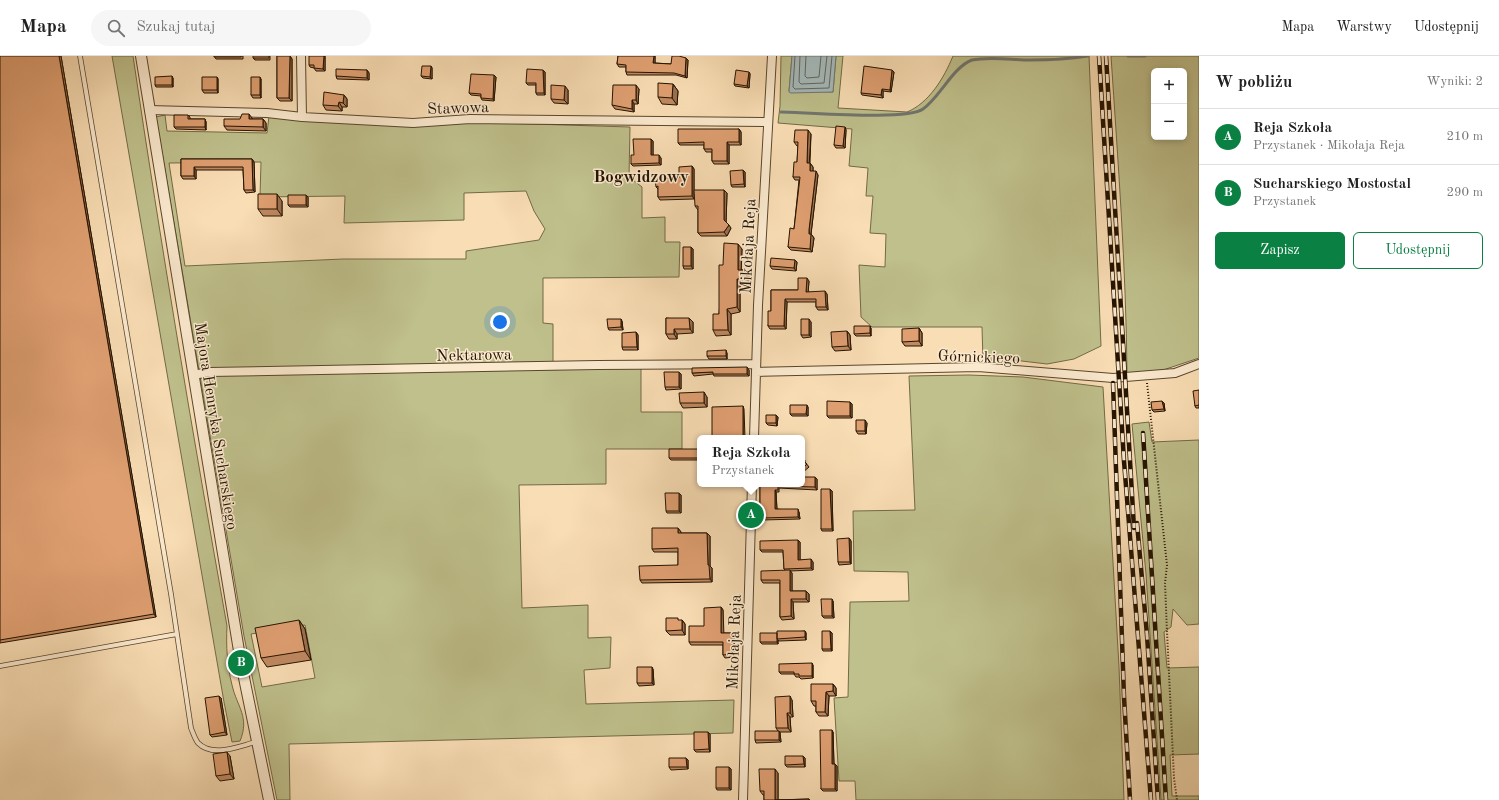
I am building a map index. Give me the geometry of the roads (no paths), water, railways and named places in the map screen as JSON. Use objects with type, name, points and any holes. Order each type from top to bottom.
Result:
[{"type":"street","name":"Majora Henryka Sucharskiego","points":[[141,56],[241,663],[269,800]]},
{"type":"street","points":[[301,56],[302,117]]},
{"type":"street","name":"Mikołaja Reja","points":[[754,435],[756,368],[772,56]]},
{"type":"street","name":"Stawowa","points":[[149,110],[267,113],[302,117],[413,123],[470,119],[768,122]]},
{"type":"street","name":"Górnickiego","points":[[756,368],[978,367],[1113,378],[1175,373],[1199,364]]},
{"type":"street","name":"Nektarowa","points":[[193,375],[217,372],[598,365],[756,368]]},
{"type":"street","name":"Mikołaja Reja","points":[[743,800],[752,487]]},
{"type":"lane","points":[[80,56],[171,594],[191,728],[198,742],[207,749],[223,750],[256,741]]},
{"type":"lane","points":[[0,666],[176,634]]},
{"type":"water","points":[[792,56],[836,56],[833,92],[789,92]]},
{"type":"waterway","points":[[781,112],[856,115],[898,115],[913,113],[923,109],[929,104],[953,75],[972,60],[993,58],[1045,60],[1088,56]]},
{"type":"waterway","points":[[1128,56],[1145,56]]},
{"type":"railway","points":[[1099,56],[1124,461],[1151,800]]},
{"type":"railway","points":[[1106,56],[1134,528]]},
{"type":"railway","points":[[1113,383],[1124,697],[1130,800]]},
{"type":"railway","points":[[1143,433],[1166,800]]},
{"type":"railway","points":[[1137,523],[1147,635],[1158,800]]},
{"type":"place","name":"Reja Szkoła","points":[[751,515]]},
{"type":"place","name":"Sucharskiego Mostostal","points":[[241,663]]},
{"type":"district","name":"Bogwidzowy","points":[[641,176]]}]
